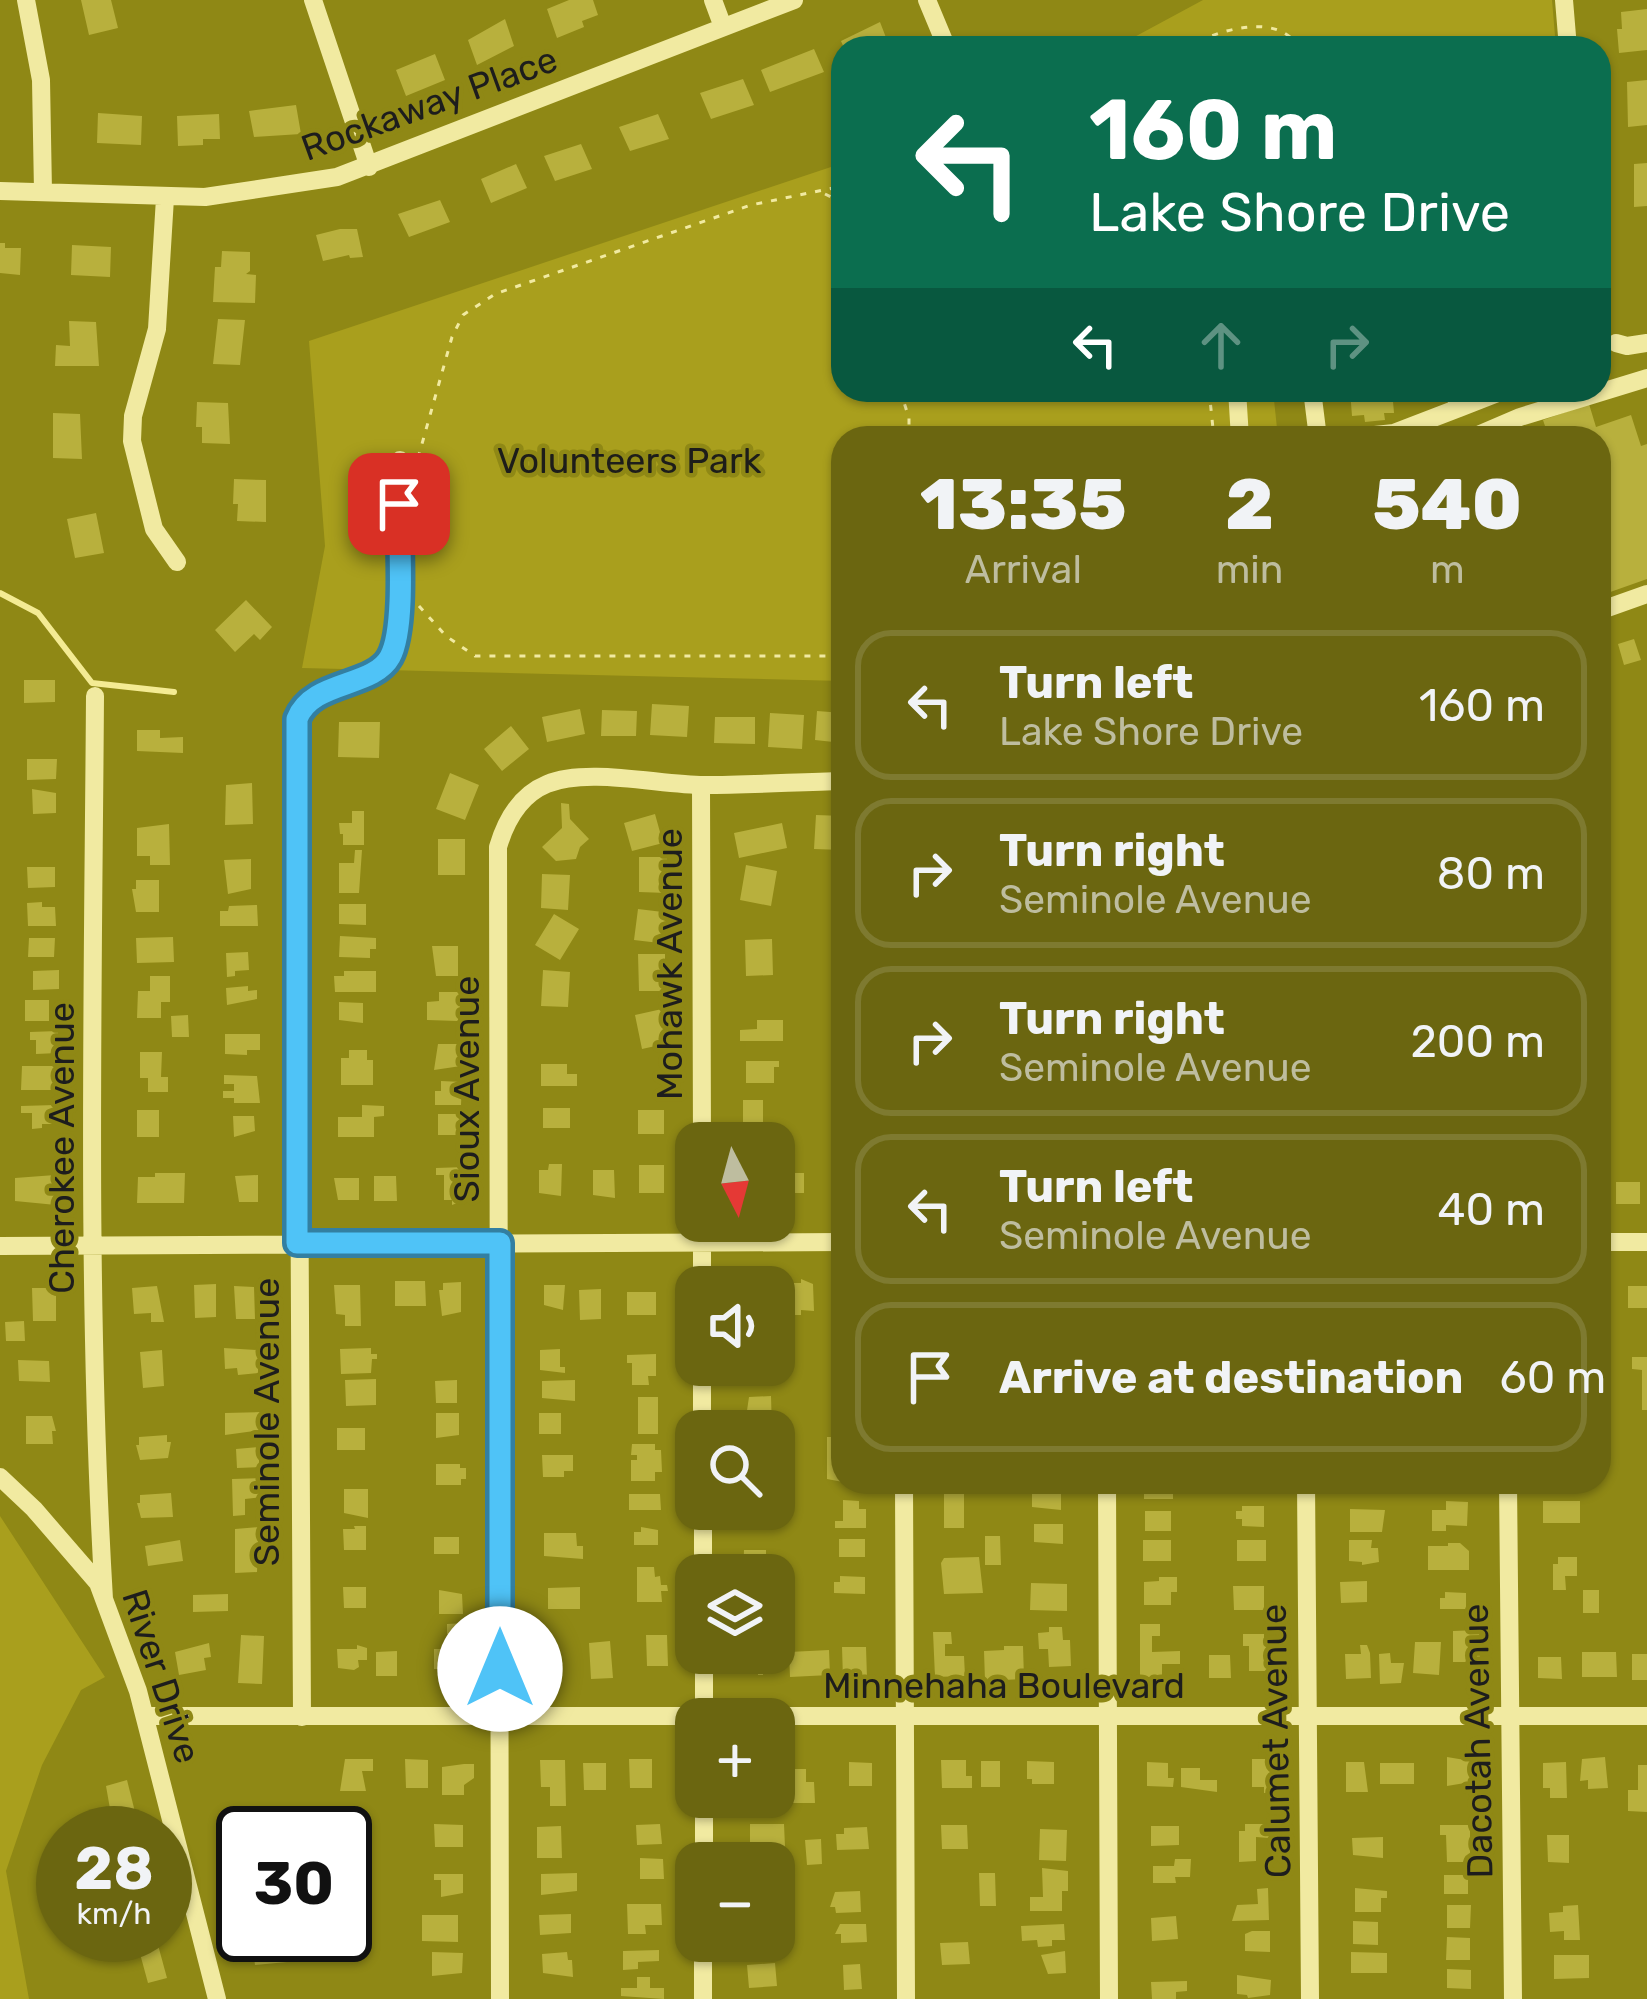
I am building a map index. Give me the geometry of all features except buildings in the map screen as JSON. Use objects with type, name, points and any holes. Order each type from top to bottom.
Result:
[{"type":"street","points":[[26,0],[41,80],[43,193]]},
{"type":"street","points":[[313,0],[368,167]]},
{"type":"street","points":[[712,0],[722,27]]},
{"type":"street","name":"Rockaway Place","points":[[0,190],[165,198],[297,185],[368,167],[794,0]]},
{"type":"street","points":[[927,0],[942,36]]},
{"type":"street","points":[[1564,0],[1567,36]]},
{"type":"street","points":[[165,198],[157,329],[133,416],[132,441],[154,530],[177,562]]},
{"type":"street","points":[[1611,338],[1627,346],[1647,344]]},
{"type":"street","points":[[1611,347],[1616,343]]},
{"type":"street","points":[[1611,389],[1647,378]]},
{"type":"street","points":[[1407,426],[1451,402]]},
{"type":"street","points":[[1500,426],[1569,402]]},
{"type":"street","points":[[1526,415],[1528,426]]},
{"type":"street","name":"Seminole Avenue","points":[[302,1717],[297,719],[315,697],[380,668],[390,658],[399,591],[400,460]]},
{"type":"street","points":[[1611,607],[1647,594]]},
{"type":"street","name":"Cherokee Avenue","points":[[95,696],[96,1448],[104,1599]]},
{"type":"street","name":"Sioux Avenue","points":[[500,1999],[498,847],[506,824],[528,795],[560,780],[701,785],[831,781]]},
{"type":"street","name":"Mohawk Avenue","points":[[701,785],[702,1122]]},
{"type":"street","points":[[0,1246],[831,1242]]},
{"type":"street","points":[[1611,1242],[1647,1242]]},
{"type":"street","points":[[701,1243],[702,1266]]},
{"type":"street","name":"River Drive","points":[[0,1477],[98,1583],[145,1716],[217,1999]]},
{"type":"street","points":[[904,1494],[906,1999]]},
{"type":"street","points":[[1107,1494],[1109,1999]]},
{"type":"street","name":"Calumet Avenue","points":[[1306,1494],[1310,1999]]},
{"type":"street","name":"Dacotah Avenue","points":[[1508,1494],[1513,1999]]},
{"type":"street","name":"Minnehaha Boulevard","points":[[145,1716],[675,1718]]},
{"type":"street","name":"Minnehaha Boulevard","points":[[795,1718],[1647,1716]]},
{"type":"street","points":[[703,1999],[704,1962]]},
{"type":"path","points":[[1220,36],[1250,26],[1276,29],[1288,36]]},
{"type":"path","points":[[400,460],[421,458],[452,337],[463,315],[495,294],[751,205],[831,190]]},
{"type":"path","points":[[823,193],[831,197]]},
{"type":"path","points":[[399,591],[446,636],[475,656],[831,656]]},
{"type":"green space","points":[[1203,0],[1552,0],[1555,36],[1136,36]]},
{"type":"green space","name":"Volunteers Park","points":[[831,167],[831,402],[1274,402],[1277,426],[831,426],[831,681],[302,668],[325,546],[309,341]]},
{"type":"green space","points":[[0,1516],[105,1677],[81,1690],[42,1765],[6,1871],[29,1999],[0,1999]]},
{"type":"waterway","points":[[0,593],[38,613],[92,683],[174,692]]},
{"type":"route","points":[[399,504],[399,609],[390,658],[380,668],[315,697],[297,719],[297,1243],[500,1243],[500,1669]]}]
